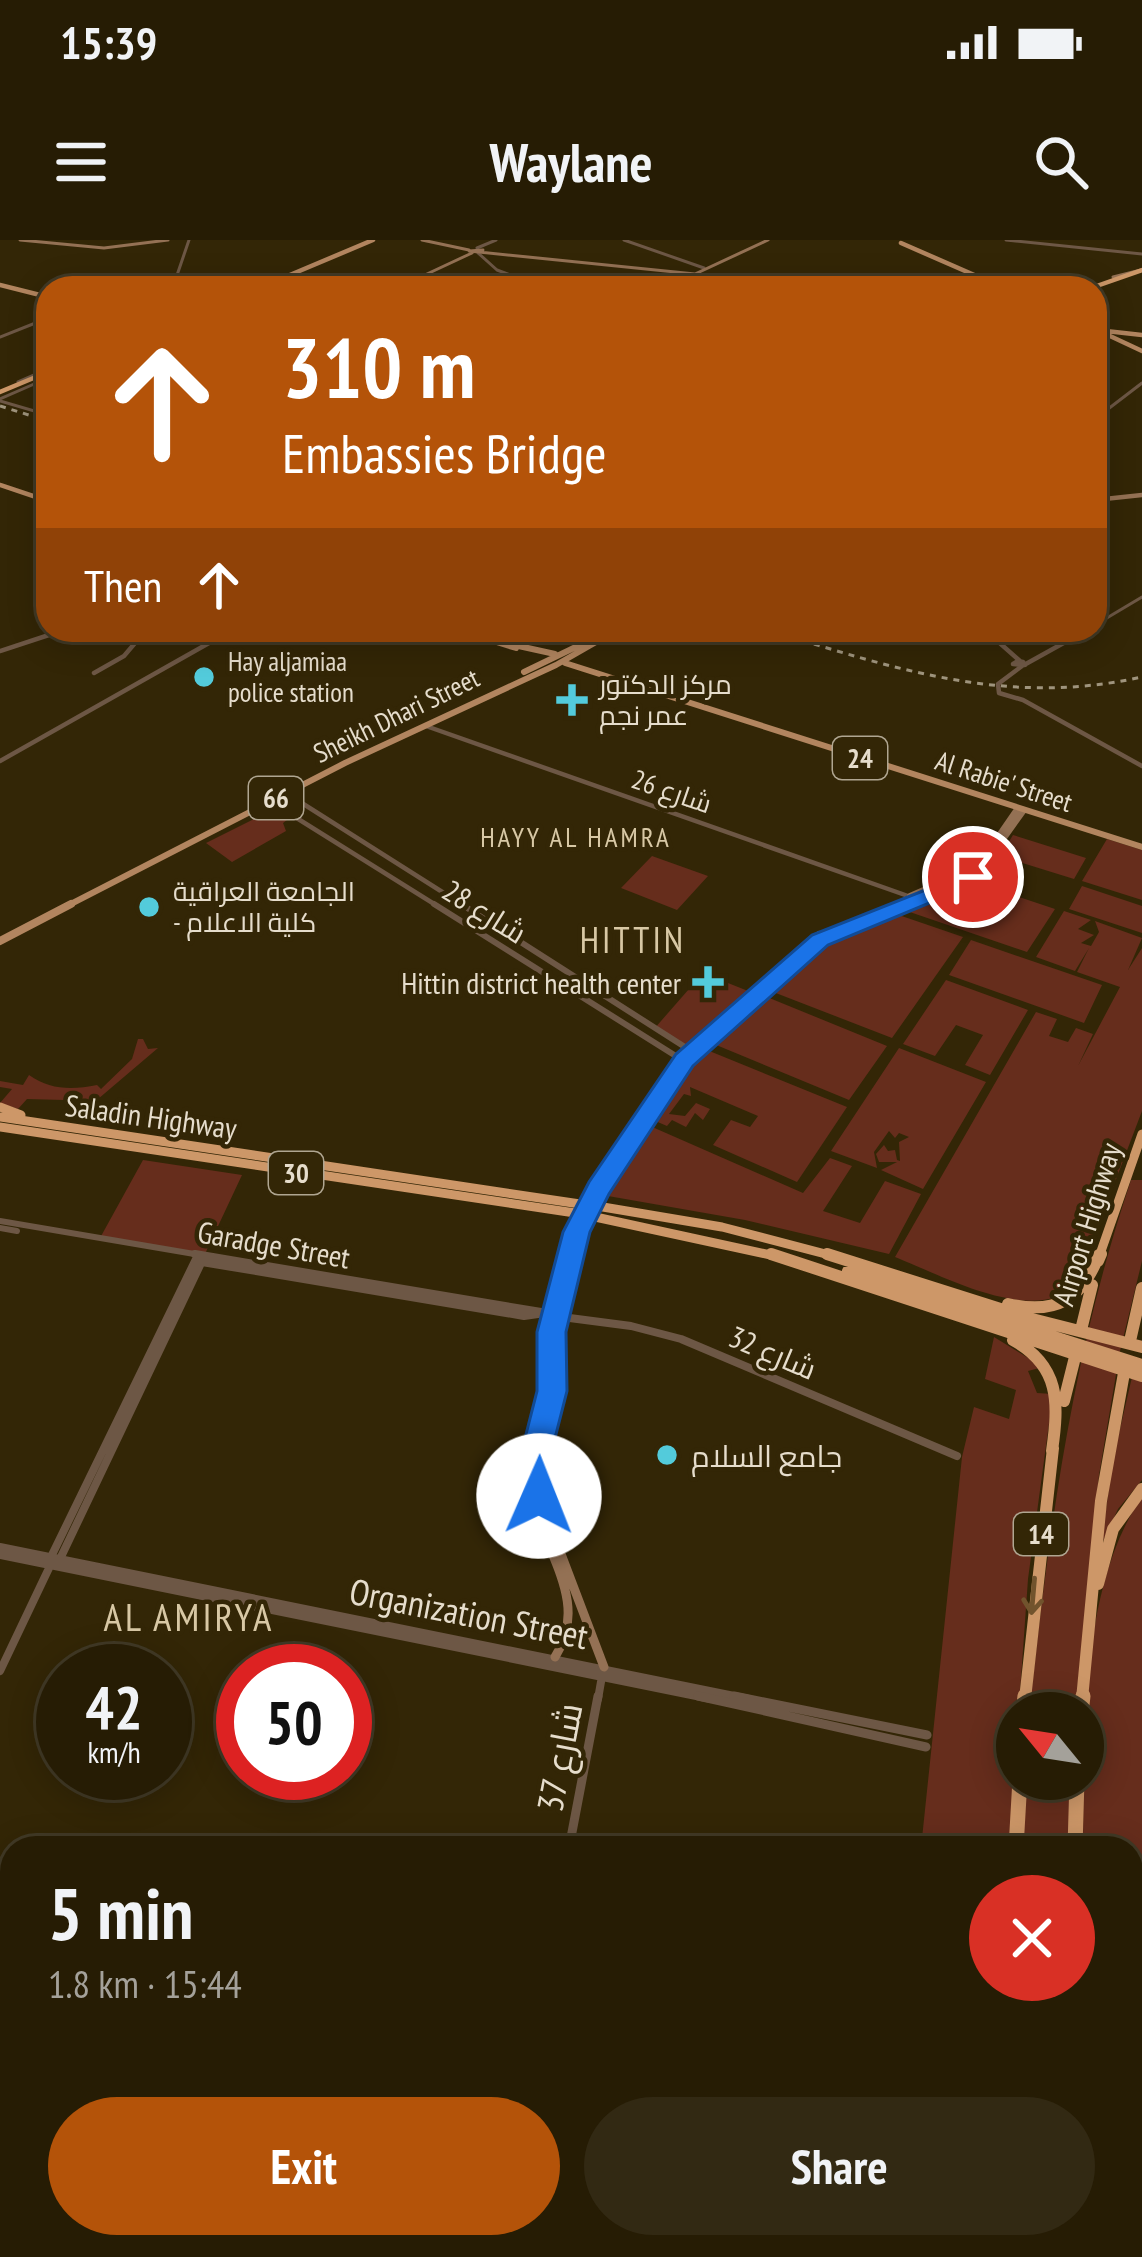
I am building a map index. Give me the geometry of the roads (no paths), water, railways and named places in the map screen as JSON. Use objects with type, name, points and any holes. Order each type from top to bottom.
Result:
[{"type":"highway","points":[[1107,281],[1142,271]]},
{"type":"highway","points":[[3,394],[36,379]]},
{"type":"highway","name":"30","points":[[0,1107],[61,1132]]},
{"type":"highway","name":"Saladin Highway","points":[[0,1117],[61,1132],[684,1220],[820,1251],[980,1313],[1134,1358]]},
{"type":"highway","name":"30","points":[[0,1130],[61,1132]]},
{"type":"highway","name":"Saladin Highway","points":[[61,1132],[137,1138],[583,1209],[744,1246],[1134,1358]]},
{"type":"highway","name":"Airport Highway","points":[[1025,1692],[1052,1450],[1100,1255],[1142,1134]]},
{"type":"highway","points":[[137,1138],[202,1139]]},
{"type":"highway","points":[[221,1142],[269,1158]]},
{"type":"highway","points":[[1128,1170],[1142,1174]]},
{"type":"highway","points":[[744,1246],[828,1265],[980,1313]]},
{"type":"highway","points":[[761,1251],[1013,1340],[1037,1353],[1052,1369],[1059,1387],[1052,1450]]},
{"type":"highway","name":"30","points":[[820,1251],[1039,1311],[1060,1309],[1076,1300],[1100,1255]]},
{"type":"highway","name":"14","points":[[1082,1692],[1101,1501],[1134,1358],[1142,1288]]},
{"type":"highway","points":[[1084,1646],[1109,1539],[1142,1489]]},
{"type":"highway","points":[[1017,1836],[1019,1800]]},
{"type":"highway","points":[[1075,1836],[1076,1800]]},
{"type":"main road","points":[[20,240],[95,248],[167,240]]},
{"type":"main road","points":[[285,276],[367,240]]},
{"type":"main road","points":[[287,276],[367,240]]},
{"type":"main road","points":[[425,240],[492,254],[693,272]]},
{"type":"main road","points":[[686,276],[764,241]]},
{"type":"main road","points":[[897,243],[972,276]]},
{"type":"main road","points":[[422,276],[477,251],[693,272]]},
{"type":"main road","points":[[5,285],[36,293]]},
{"type":"main road","points":[[1107,334],[1142,336]]},
{"type":"main road","points":[[1107,334],[1142,336]]},
{"type":"main road","points":[[1107,336],[1142,354]]},
{"type":"main road","points":[[1107,336],[1142,354]]},
{"type":"main road","points":[[0,483],[36,494]]},
{"type":"main road","points":[[1107,499],[1142,496]]},
{"type":"main road","points":[[502,642],[598,674]]},
{"type":"main road","points":[[504,642],[550,661]]},
{"type":"main road","name":"Sheikh Dhari Street","points":[[0,939],[594,642]]},
{"type":"main road","name":"Sheikh Dhari Street","points":[[0,939],[568,649],[594,642]]},
{"type":"main road","points":[[513,645],[550,661]]},
{"type":"main road","name":"Al Rabie' Street","points":[[550,661],[1142,845]]},
{"type":"main road","name":"Al Rabie' Street","points":[[598,674],[1142,845]]},
{"type":"main road","points":[[555,1657],[563,1647],[568,1620],[567,1592],[532,1495],[532,1449],[548,1382],[545,1344],[582,1219],[688,1048],[831,933],[973,877],[1021,809]]},
{"type":"main road","points":[[668,1075],[814,937],[979,866],[1013,821]]},
{"type":"main road","points":[[552,1317],[552,1391],[537,1450],[539,1496],[588,1617],[603,1671]]},
{"type":"main road","points":[[568,1620],[580,1625],[588,1617]]},
{"type":"street","points":[[177,276],[189,240]]},
{"type":"street","points":[[498,240],[477,251],[496,270],[512,276]]},
{"type":"street","points":[[624,240],[693,272]]},
{"type":"street","points":[[1006,240],[1142,253]]},
{"type":"street","points":[[1019,240],[1037,243]]},
{"type":"street","points":[[0,337],[36,323]]},
{"type":"street","points":[[1107,408],[1142,381]]},
{"type":"street","points":[[3,394],[36,409]]},
{"type":"street","points":[[1107,616],[1142,595]]},
{"type":"street","points":[[0,651],[36,639]]},
{"type":"street","points":[[94,673],[124,656],[136,642]]},
{"type":"street","points":[[0,761],[211,642]]},
{"type":"street","points":[[994,642],[1020,664]]},
{"type":"street","points":[[1061,642],[1020,664],[998,684],[999,694],[1023,700],[1142,766]]},
{"type":"street","name":"شارع 26","points":[[422,725],[908,896]]},
{"type":"street","name":"شارع 28","points":[[286,796],[688,1048]]},
{"type":"street","name":"شارع 28","points":[[272,803],[679,1058]]},
{"type":"street","points":[[371,864],[381,857]]},
{"type":"street","points":[[441,908],[451,902]]},
{"type":"street","points":[[524,960],[534,954]]},
{"type":"street","name":"Garadge Street","points":[[0,1225],[552,1317]]},
{"type":"street","points":[[0,1671],[201,1258]]},
{"type":"street","name":"Garadge Street","points":[[498,1309],[552,1317]]},
{"type":"street","name":"شارع 32","points":[[552,1317],[653,1330],[957,1456]]},
{"type":"street","name":"Organization Street","points":[[0,1551],[603,1671],[753,1696],[927,1735]]},
{"type":"street","name":"Organization Street","points":[[415,1634],[555,1657],[926,1747]]},
{"type":"street","name":"شارع 37","points":[[571,1836],[603,1671]]},
{"type":"street","points":[[752,1708],[753,1696]]},
{"type":"railway","points":[[0,406],[36,417]]},
{"type":"railway","points":[[808,642],[907,670],[998,686],[1045,688],[1142,677]]},
{"type":"place","name":"Hay aljamiaa police station","points":[[204,677]]},
{"type":"place","name":"مركز الدكتور عمر نجم","points":[[572,700]]},
{"type":"place","name":"الجامعة العراقية - كلية الاعلام","points":[[149,907]]},
{"type":"place","name":"Hittin district health center","points":[[708,982]]},
{"type":"place","name":"جامع السلام","points":[[667,1455]]},
{"type":"district","name":"HAYY AL HAMRA","points":[[576,837]]},
{"type":"district","name":"HITTIN","points":[[633,939]]},
{"type":"district","name":"AL AMIRYA","points":[[189,1616]]}]
